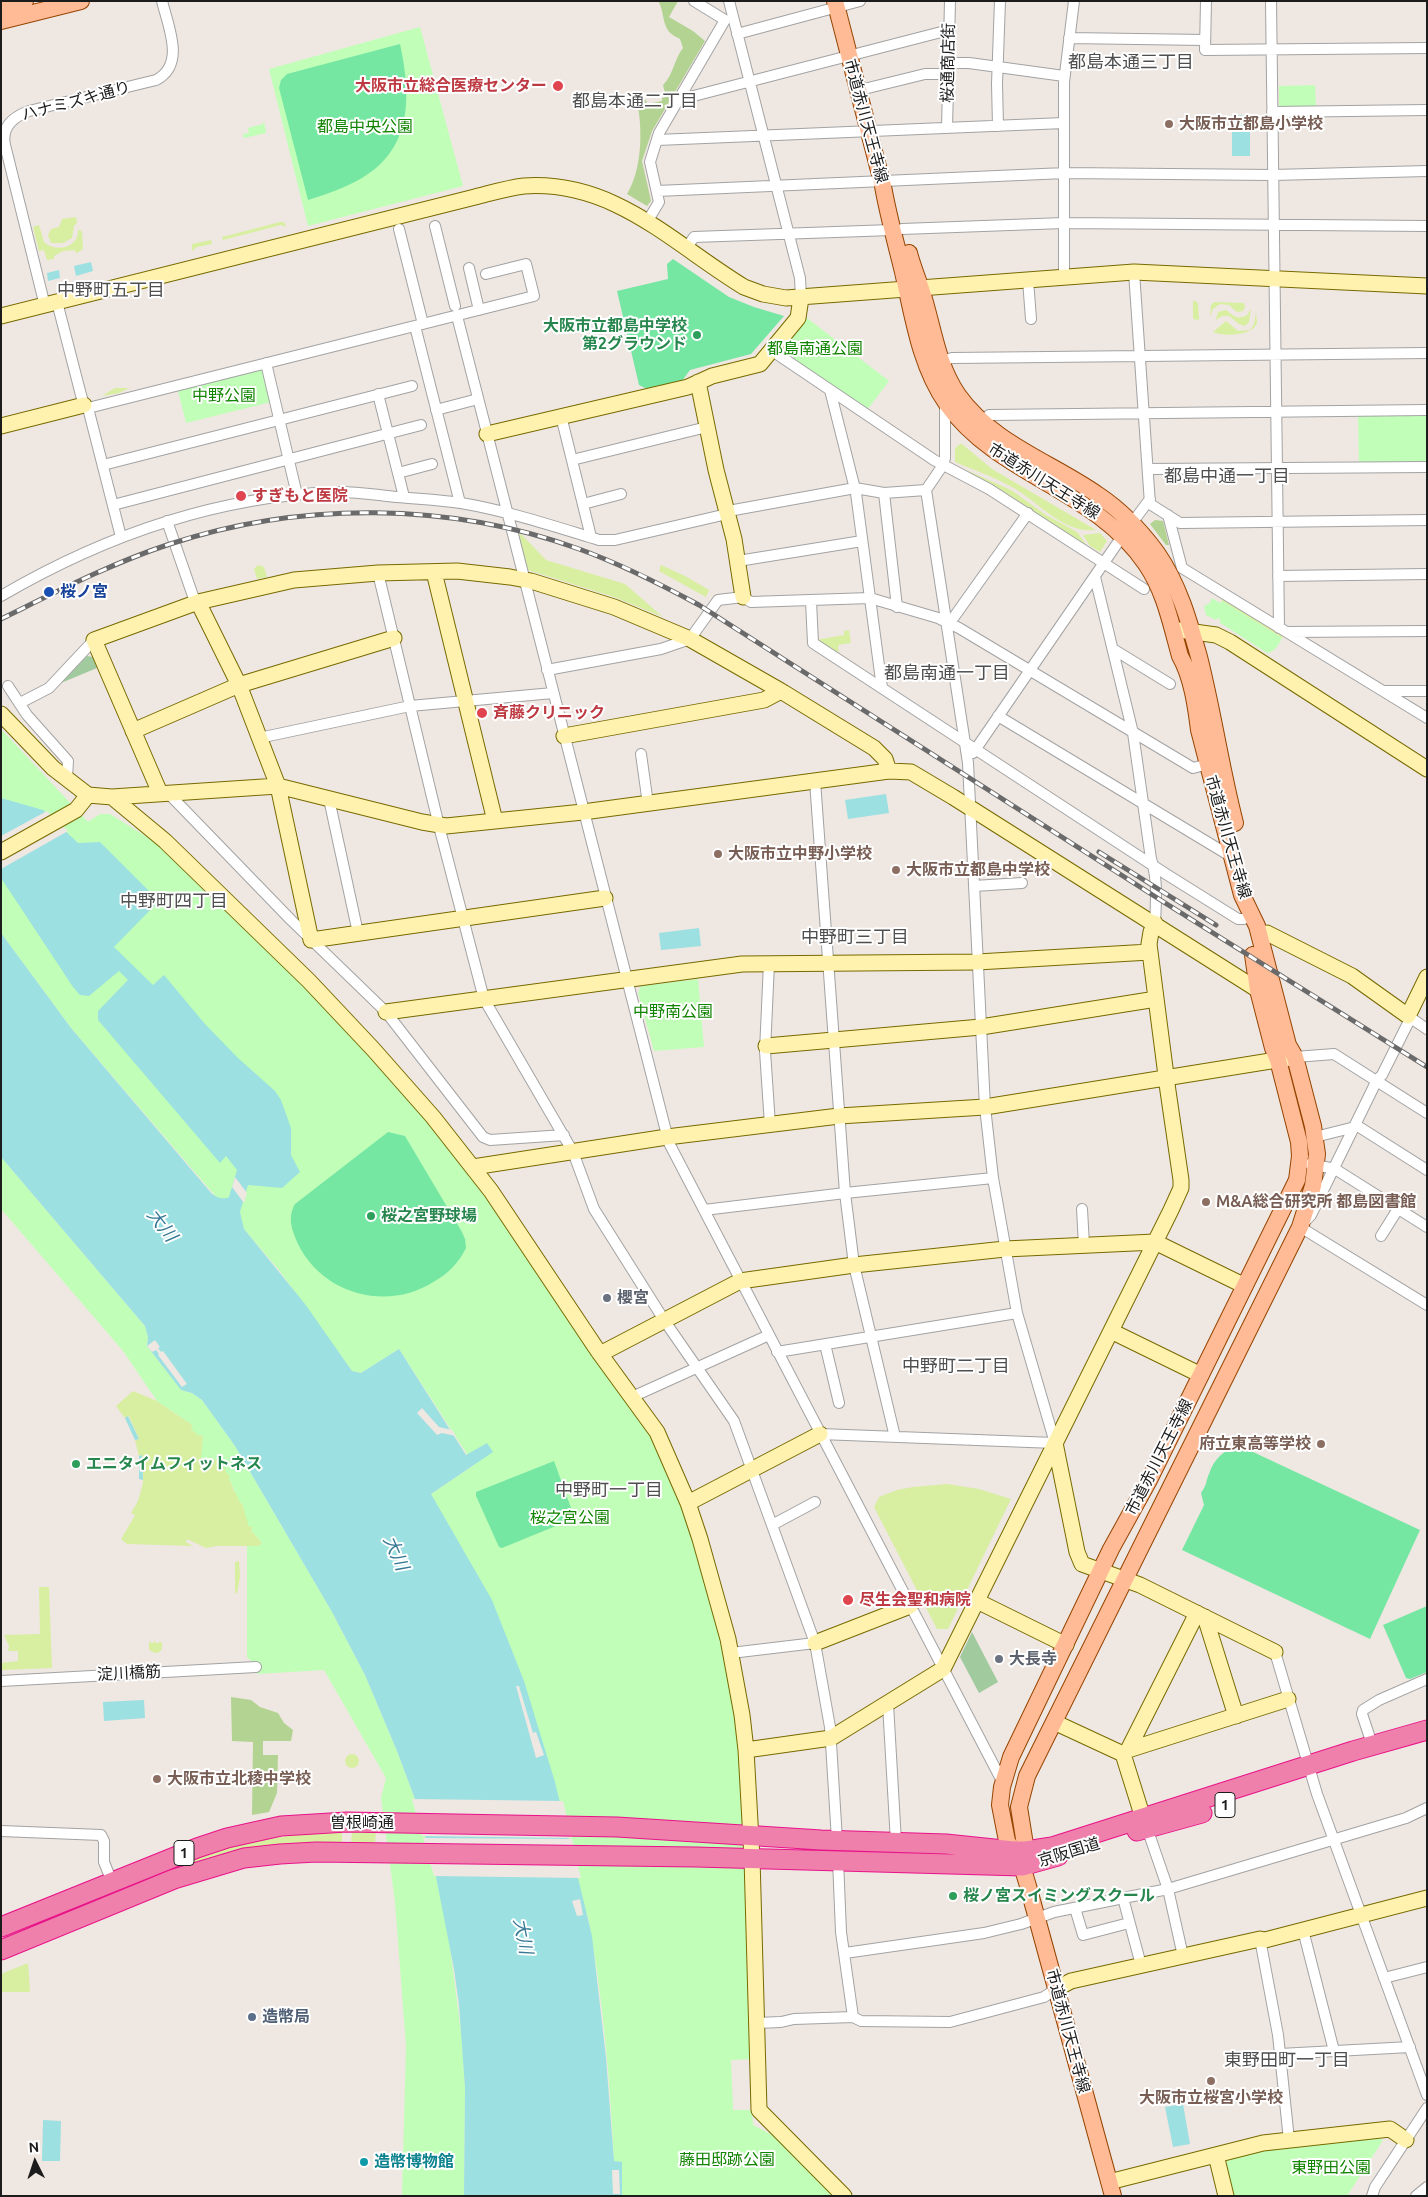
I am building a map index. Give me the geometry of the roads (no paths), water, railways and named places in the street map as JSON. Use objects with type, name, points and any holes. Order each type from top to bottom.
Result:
[{"type":"highway","name":"京阪国道","points":[[1310,1772],[1353,1752],[1427,1730]]},
{"type":"highway","name":"京阪国道","points":[[696,1857],[838,1860],[1020,1856],[1145,1823],[1310,1772],[1427,1742]]},
{"type":"highway","name":"曽根崎通","points":[[1,1927],[197,1848],[257,1831],[304,1824],[617,1826],[745,1835]]},
{"type":"highway","name":"京阪国道","points":[[745,1835],[896,1842],[1020,1856]]},
{"type":"highway","name":"曽根崎通","points":[[1,1950],[174,1879],[216,1865],[261,1855],[298,1852],[376,1852],[696,1857]]},
{"type":"main road","points":[[1,7],[25,1]]},
{"type":"main road","points":[[1,21],[81,1]]},
{"type":"main road","name":"市道赤川天王寺線","points":[[845,3],[854,54],[887,181],[897,229],[914,289],[941,361],[958,395],[984,422],[1004,439],[1099,495],[1127,529],[1155,579],[1171,623],[1184,664],[1232,857],[1249,898]]},
{"type":"main road","name":"市道赤川天王寺線","points":[[854,54],[868,88],[874,131]]},
{"type":"main road","name":"市道赤川天王寺線","points":[[914,289],[926,362],[945,401],[964,424],[994,452],[1077,499],[1098,514],[1127,529],[1157,554],[1169,573],[1197,635],[1249,898]]},
{"type":"main road","points":[[1249,898],[1256,926]]},
{"type":"main road","points":[[1249,898],[1256,926]]},
{"type":"main road","name":"市道赤川天王寺線","points":[[1020,1856],[1007,1841],[1000,1804],[1003,1783],[1011,1757],[1101,1571],[1292,1193],[1300,1162],[1296,1129],[1278,1060],[1272,1048],[1258,990],[1256,926]]},
{"type":"main road","name":"市道赤川天王寺線","points":[[1111,2189],[1020,1856],[1020,1807],[1022,1791],[1027,1776],[1300,1227],[1313,1186],[1316,1165],[1315,1137],[1277,997],[1282,984],[1256,926]]},
{"type":"main road","points":[[1278,1060],[1292,1051]]},
{"type":"street","name":"ハナミズキ通り","points":[[121,537],[86,406],[51,304],[5,145],[5,131],[11,120],[23,114],[156,80],[164,75],[171,66],[174,56],[162,1]]},
{"type":"street","points":[[694,1],[729,19]]},
{"type":"street","points":[[487,434],[688,387],[712,376],[760,364],[798,318],[802,287],[737,34],[729,19],[729,1]]},
{"type":"street","name":"桜通商店街","points":[[947,126],[950,1]]},
{"type":"street","points":[[998,126],[997,68],[1000,1]]},
{"type":"street","points":[[1064,277],[1064,76],[1074,1]]},
{"type":"street","points":[[1206,1],[1205,50],[1427,48]]},
{"type":"street","points":[[1271,1],[1278,576],[1282,630]]},
{"type":"street","points":[[737,34],[845,3]]},
{"type":"street","points":[[647,222],[658,205],[650,162],[657,140],[678,100],[729,19]]},
{"type":"street","points":[[678,100],[949,30]]},
{"type":"street","points":[[1069,38],[1205,40]]},
{"type":"street","points":[[949,62],[1064,76]]},
{"type":"street","points":[[868,88],[925,74],[948,74]]},
{"type":"street","points":[[1272,112],[1427,110]]},
{"type":"street","points":[[657,140],[947,126],[1064,123]]},
{"type":"street","points":[[656,191],[1065,173],[1273,175],[1427,171]]},
{"type":"street","points":[[1,316],[522,186],[562,187],[590,193],[618,205],[647,222],[744,287],[772,295],[801,298],[1134,272],[1427,286]]},
{"type":"street","points":[[686,249],[694,238],[1064,223],[1427,226]]},
{"type":"street","points":[[435,226],[506,512],[667,1137],[740,1281],[1003,1783]]},
{"type":"street","points":[[398,229],[436,410],[460,503]]},
{"type":"street","points":[[1,426],[266,364],[419,325],[456,311],[479,310],[534,296],[526,264],[486,274]]},
{"type":"street","points":[[468,268],[479,310]]},
{"type":"street","points":[[968,763],[975,749],[1127,529],[1150,502],[1144,413],[1149,356],[1134,272]]},
{"type":"street","points":[[1028,280],[1031,318]]},
{"type":"street","points":[[771,350],[943,465],[989,489],[1028,513],[1103,564],[1144,589]]},
{"type":"street","points":[[941,361],[952,358],[1427,354]]},
{"type":"street","points":[[266,364],[298,495]]},
{"type":"street","points":[[698,382],[738,561],[743,597]]},
{"type":"street","points":[[103,465],[412,386]]},
{"type":"street","points":[[830,390],[855,488],[882,688]]},
{"type":"street","points":[[378,394],[404,497]]},
{"type":"street","points":[[436,410],[478,399]]},
{"type":"street","points":[[945,401],[945,458],[943,465],[926,490],[968,763],[985,1107],[1005,1249],[1017,1313],[1055,1444],[1078,1556],[1082,1564],[1126,1580],[1275,1652],[1310,1772],[1427,2095]]},
{"type":"street","points":[[984,422],[989,415],[1427,410]]},
{"type":"street","points":[[561,416],[591,537]]},
{"type":"street","points":[[113,505],[421,425]]},
{"type":"street","points":[[572,460],[707,427]]},
{"type":"street","points":[[398,473],[432,464]]},
{"type":"street","points":[[1148,469],[1427,466]]},
{"type":"street","points":[[1,596],[24,583],[121,537],[167,521],[230,504],[298,495],[348,492],[460,503],[506,512],[591,537],[615,540],[727,514],[734,510],[855,488],[884,493],[926,490]]},
{"type":"street","points":[[884,493],[897,607]]},
{"type":"street","points":[[583,504],[621,494]]},
{"type":"street","points":[[1150,502],[1180,523],[1427,520]]},
{"type":"street","points":[[947,622],[954,617],[1028,513]]},
{"type":"street","points":[[1168,515],[1182,568],[1427,718]]},
{"type":"street","points":[[167,521],[194,596],[239,685],[278,786],[311,940]]},
{"type":"street","points":[[738,561],[862,541]]},
{"type":"street","points":[[20,703],[49,688],[94,640],[198,602],[294,580],[378,573],[457,571],[524,579],[614,607],[690,639],[781,691],[874,748],[885,759],[889,771]]},
{"type":"street","points":[[434,572],[495,821]]},
{"type":"street","points":[[378,573],[439,826],[484,999],[573,1152],[594,1209],[664,1320],[734,1422],[815,1643],[831,1738],[837,1840]]},
{"type":"street","points":[[1278,576],[1427,574]]},
{"type":"street","points":[[746,1750],[831,1738],[943,1669],[1178,1195],[1181,1182],[1149,939],[1155,923],[1154,866],[1133,733],[1095,577]]},
{"type":"street","points":[[547,670],[661,649],[690,639],[718,600],[743,597],[751,602],[870,598],[947,622],[1193,768],[1208,764]]},
{"type":"street","points":[[811,601],[813,643],[1238,919],[1256,926],[1352,976],[1427,1029]]},
{"type":"street","points":[[1171,623],[1182,631],[1197,635],[1216,635],[1254,656],[1427,769]]},
{"type":"street","points":[[1282,630],[1427,631]]},
{"type":"street","points":[[1184,664],[1186,646],[1197,635]]},
{"type":"street","points":[[133,731],[239,685],[394,638]]},
{"type":"street","points":[[94,640],[133,731],[164,793],[386,1012],[483,1137],[490,1140],[564,1136]]},
{"type":"street","points":[[1113,649],[1170,684]]},
{"type":"street","points":[[8,686],[27,715],[68,761],[67,778]]},
{"type":"street","points":[[564,736],[764,700],[781,691]]},
{"type":"street","points":[[1382,691],[1427,691]]},
{"type":"street","points":[[259,738],[410,706],[553,693]]},
{"type":"street","points":[[1,714],[53,768],[88,795],[112,797],[278,786],[439,826],[583,812],[889,771],[912,772],[1155,923],[1258,990]]},
{"type":"street","points":[[998,716],[1232,857]]},
{"type":"street","points":[[641,754],[648,804]]},
{"type":"street","points":[[815,781],[845,1193],[854,1265],[895,1437]]},
{"type":"street","points":[[1,852],[76,810],[88,795]]},
{"type":"street","points":[[112,797],[165,841],[327,1000],[428,1112],[473,1166],[600,1354],[657,1432],[688,1503],[706,1561],[731,1653],[742,1715],[746,1750],[745,1835],[752,1858],[759,2110],[844,2196]]},
{"type":"street","points":[[330,799],[358,933]]},
{"type":"street","points":[[974,886],[1022,883]]},
{"type":"street","points":[[311,940],[605,898]]},
{"type":"street","points":[[386,1012],[742,964],[978,962],[1150,952]]},
{"type":"street","points":[[770,964],[766,1046],[770,1125]]},
{"type":"street","points":[[1425,1301],[1300,1227],[1311,1215],[1335,1168],[1377,1080],[1382,1075],[1408,1023],[1408,1016],[1427,977]]},
{"type":"street","points":[[766,1046],[981,1027],[1156,999]]},
{"type":"street","points":[[1292,1051],[1334,1054],[1427,1113]]},
{"type":"street","points":[[473,1166],[667,1137],[839,1116],[985,1107],[1278,1060]]},
{"type":"street","points":[[1315,1137],[1355,1126],[1427,1170]]},
{"type":"street","points":[[1300,1162],[1335,1168],[1427,1226]]},
{"type":"street","points":[[704,1210],[994,1178]]},
{"type":"street","points":[[1082,1209],[1084,1245]]},
{"type":"street","points":[[1381,1236],[1398,1209]]},
{"type":"street","points":[[600,1354],[740,1281],[854,1265],[1005,1249],[1155,1242],[1245,1286]]},
{"type":"street","points":[[777,1352],[1017,1313]]},
{"type":"street","points":[[1110,1331],[1201,1376]]},
{"type":"street","points":[[632,1397],[769,1335]]},
{"type":"street","points":[[825,1344],[839,1403]]},
{"type":"street","points":[[688,1503],[820,1434],[1055,1444]]},
{"type":"street","points":[[772,1525],[815,1502]]},
{"type":"street","points":[[977,1601],[1066,1645]]},
{"type":"street","points":[[731,1653],[815,1643],[910,1606]]},
{"type":"street","points":[[1201,1615],[1236,1716]]},
{"type":"street","points":[[1183,1956],[1168,1889],[1145,1823],[1125,1752],[1201,1615]]},
{"type":"street","name":"淀川橋筋","points":[[1,1681],[256,1667]]},
{"type":"street","points":[[1373,1747],[1362,1714],[1363,1710],[1379,1700],[1427,1679]]},
{"type":"street","points":[[1054,1722],[1125,1752],[1288,1699]]},
{"type":"street","points":[[888,1704],[896,1842]]},
{"type":"street","points":[[845,1953],[984,1933],[1075,1908],[1168,1889],[1406,1818],[1427,1808]]},
{"type":"street","points":[[1,1831],[101,1834],[104,1840],[104,1862],[112,1882]]},
{"type":"street","points":[[838,1860],[839,1916],[853,2017]]},
{"type":"street","points":[[1124,1898],[1141,1965]]},
{"type":"street","points":[[756,2023],[781,2022],[794,2019],[853,2017],[861,2021],[950,2022],[1044,1997],[1071,1981],[1260,1939],[1265,1940],[1427,1898]]},
{"type":"street","points":[[1075,1908],[1083,1936],[1129,1923]]},
{"type":"street","points":[[1304,1930],[1334,2052]]},
{"type":"street","points":[[1260,1939],[1280,2054],[1289,2140]]},
{"type":"street","points":[[1384,1978],[1427,1967]]},
{"type":"street","points":[[1280,2054],[1410,2047]]},
{"type":"street","points":[[1372,2196],[1375,2187],[1426,2110]]},
{"type":"street","points":[[1111,2189],[1216,2156],[1263,2144],[1390,2130],[1406,2140]]},
{"type":"street","points":[[1216,2156],[1226,2196]]},
{"type":"street","points":[[1416,2196],[1427,2187]]},
{"type":"water","points":[[1250,115],[1250,156],[1232,156],[1232,116]]},
{"type":"water","points":[[91,262],[93,271],[76,276],[74,266]]},
{"type":"water","points":[[59,270],[60,278],[48,281],[47,273]]},
{"type":"water","points":[[886,794],[889,813],[848,819],[845,800]]},
{"type":"water","name":"大川","points":[[1,798],[43,810],[78,843],[100,842],[159,901],[114,947],[153,985],[164,975],[205,1024],[238,1058],[275,1091],[281,1100],[291,1128],[291,1155],[300,1172],[282,1188],[248,1185],[240,1212],[244,1229],[305,1304],[352,1371],[361,1373],[399,1349],[466,1455],[487,1443],[493,1452],[431,1494],[492,1600],[524,1681],[555,1782],[592,1936],[606,2058],[614,2161],[622,2162],[622,2196],[464,2196],[465,2088],[459,2005],[454,1969],[435,1872],[415,1799],[365,1675],[332,1612],[235,1446],[202,1400],[192,1393],[181,1390],[147,1346],[148,1337],[145,1326],[1,1157],[1,933],[71,1028],[212,1194],[220,1198],[229,1197],[237,1170],[226,1156],[220,1163],[98,1020],[98,1011],[128,980],[119,971],[89,996],[80,995],[1,878]]},
{"type":"water","points":[[699,928],[701,946],[661,950],[659,933]]},
{"type":"water","points":[[128,1416],[139,1439],[135,1440],[125,1418]]},
{"type":"water","points":[[142,1455],[143,1480],[139,1479],[139,1456]]},
{"type":"water","points":[[144,1700],[145,1718],[104,1721],[103,1702]]},
{"type":"water","points":[[1183,2104],[1190,2144],[1173,2147],[1165,2107]]},
{"type":"water","points":[[43,2120],[61,2121],[60,2161],[42,2161]]},
{"type":"railway","points":[[1,619],[84,578],[148,552],[220,530],[271,520],[323,514],[427,515],[479,522],[530,534],[579,549],[610,561],[699,605],[1162,901],[1427,1067]]},
{"type":"railway","points":[[1099,852],[1216,925]]},
{"type":"place","name":"大阪市立総合医療センター","points":[[558,86]]},
{"type":"place","name":"大阪市立都島小学校","points":[[1169,124]]},
{"type":"place","name":"大阪市立都島中学校 第2グラウンド","points":[[697,335]]},
{"type":"place","name":"すぎもと医院","points":[[241,496]]},
{"type":"place","name":"桜ノ宮","points":[[49,592]]},
{"type":"place","name":"斉藤クリニック","points":[[482,713]]},
{"type":"place","name":"大阪市立中野小学校","points":[[718,854]]},
{"type":"place","name":"大阪市立都島中学校","points":[[896,870]]},
{"type":"place","name":"M&A総合研究所 都島図書館","points":[[1206,1202]]},
{"type":"place","name":"桜之宮野球場","points":[[371,1216]]},
{"type":"place","name":"櫻宮","points":[[607,1298]]},
{"type":"place","name":"府立東高等学校","points":[[1321,1444]]},
{"type":"place","name":"エニタイムフィットネス","points":[[76,1464]]},
{"type":"place","name":"尽生会聖和病院","points":[[848,1600]]},
{"type":"place","name":"大長寺","points":[[999,1659]]},
{"type":"place","name":"大阪市立北稜中学校","points":[[157,1779]]},
{"type":"place","name":"桜ノ宮スイミングスクール","points":[[953,1896]]},
{"type":"place","name":"造幣局","points":[[252,2017]]},
{"type":"place","name":"大阪市立桜宮小学校","points":[[1211,2081]]},
{"type":"place","name":"造幣博物館","points":[[364,2162]]},
{"type":"district","name":"都島本通三丁目","points":[[1131,62]]},
{"type":"district","name":"都島本通二丁目","points":[[635,101]]},
{"type":"district","name":"中野町五丁目","points":[[111,290]]},
{"type":"district","name":"都島中通一丁目","points":[[1227,476]]},
{"type":"district","name":"都島南通一丁目","points":[[947,673]]},
{"type":"district","name":"中野町四丁目","points":[[174,901]]},
{"type":"district","name":"中野町三丁目","points":[[855,937]]},
{"type":"district","name":"中野町二丁目","points":[[956,1366]]},
{"type":"district","name":"中野町一丁目","points":[[609,1490]]},
{"type":"district","name":"東野田町一丁目","points":[[1287,2060]]},
{"type":"park label","name":"都島中央公園","points":[[365,127]]},
{"type":"park label","name":"都島南通公園","points":[[815,349]]},
{"type":"park label","name":"中野公園","points":[[224,396]]},
{"type":"park label","name":"中野南公園","points":[[673,1012]]},
{"type":"park label","name":"桜之宮公園","points":[[570,1518]]},
{"type":"park label","name":"藤田邸跡公園","points":[[727,2160]]},
{"type":"park label","name":"東野田公園","points":[[1331,2168]]}]
